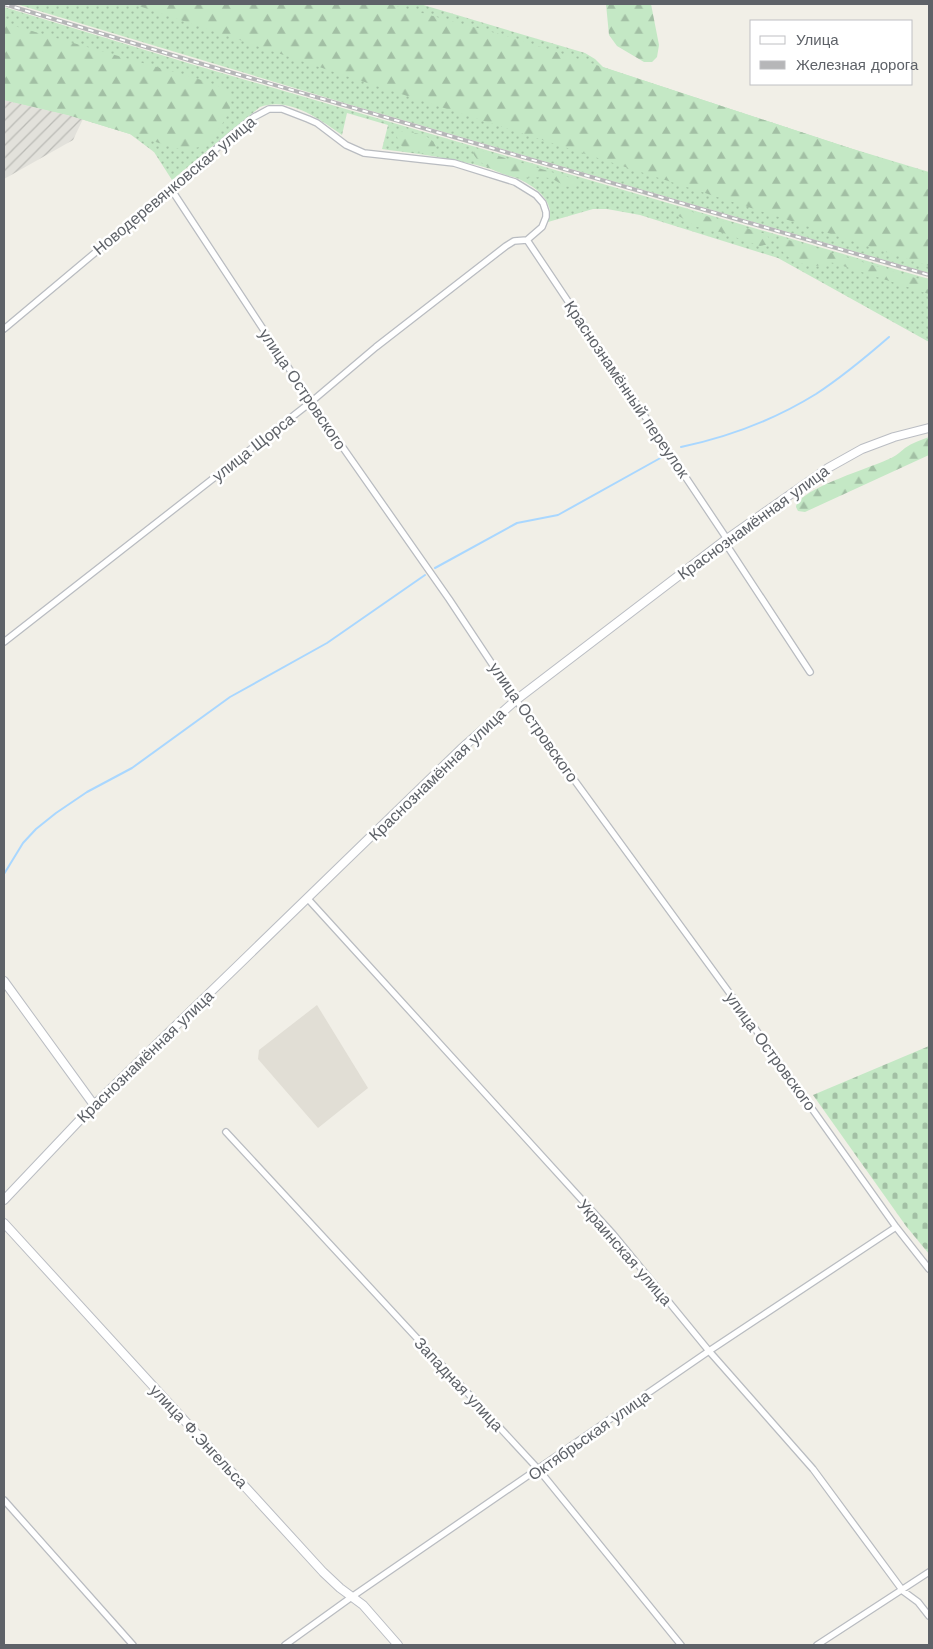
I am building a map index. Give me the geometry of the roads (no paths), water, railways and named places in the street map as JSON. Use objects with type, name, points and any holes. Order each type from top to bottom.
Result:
[{"type":"main road","name":"Краснознамённая улица","points":[[4,1200],[94,1105],[461,749],[516,700],[726,540],[846,457],[889,439],[929,428]]},
{"type":"main road","points":[[4,981],[94,1105]]},
{"type":"main road","name":"улица Ф.Энгельса","points":[[4,1223],[323,1572],[372,1613],[398,1645]]},
{"type":"street","name":"Новодеревянковская улица","points":[[4,329],[254,117],[268,109],[282,109],[317,123],[346,145],[358,151],[454,163],[506,178],[524,186],[540,198],[546,212],[542,227],[527,240]]},
{"type":"street","name":"улица Островского","points":[[171,189],[311,402],[444,591],[516,700],[896,1227],[929,1269]]},
{"type":"street","name":"улица Щорса","points":[[4,642],[311,402],[376,348],[506,246],[514,241],[527,240]]},
{"type":"street","name":"Краснознамённый переулок","points":[[527,240],[726,540],[810,672]]},
{"type":"street","name":"Украинская улица","points":[[308,898],[613,1234],[709,1351],[813,1469],[903,1591],[918,1602],[929,1616]]},
{"type":"street","name":"Западная улица","points":[[226,1132],[539,1470],[681,1645]]},
{"type":"street","name":"Октябрьская улица","points":[[285,1645],[353,1596],[539,1470],[709,1351],[896,1227]]},
{"type":"street","points":[[4,1500],[133,1645]]},
{"type":"street","points":[[817,1645],[903,1591],[929,1572]]},
{"type":"waterway","points":[[681,447],[733,433],[784,412],[835,381],[889,337]]},
{"type":"waterway","points":[[435,568],[517,523],[558,515],[664,456]]},
{"type":"waterway","points":[[4,874],[23,843],[36,829],[56,813],[87,792],[132,768],[230,697],[327,643],[425,575]]},
{"type":"railway","points":[[4,4],[192,61],[929,275]]}]
